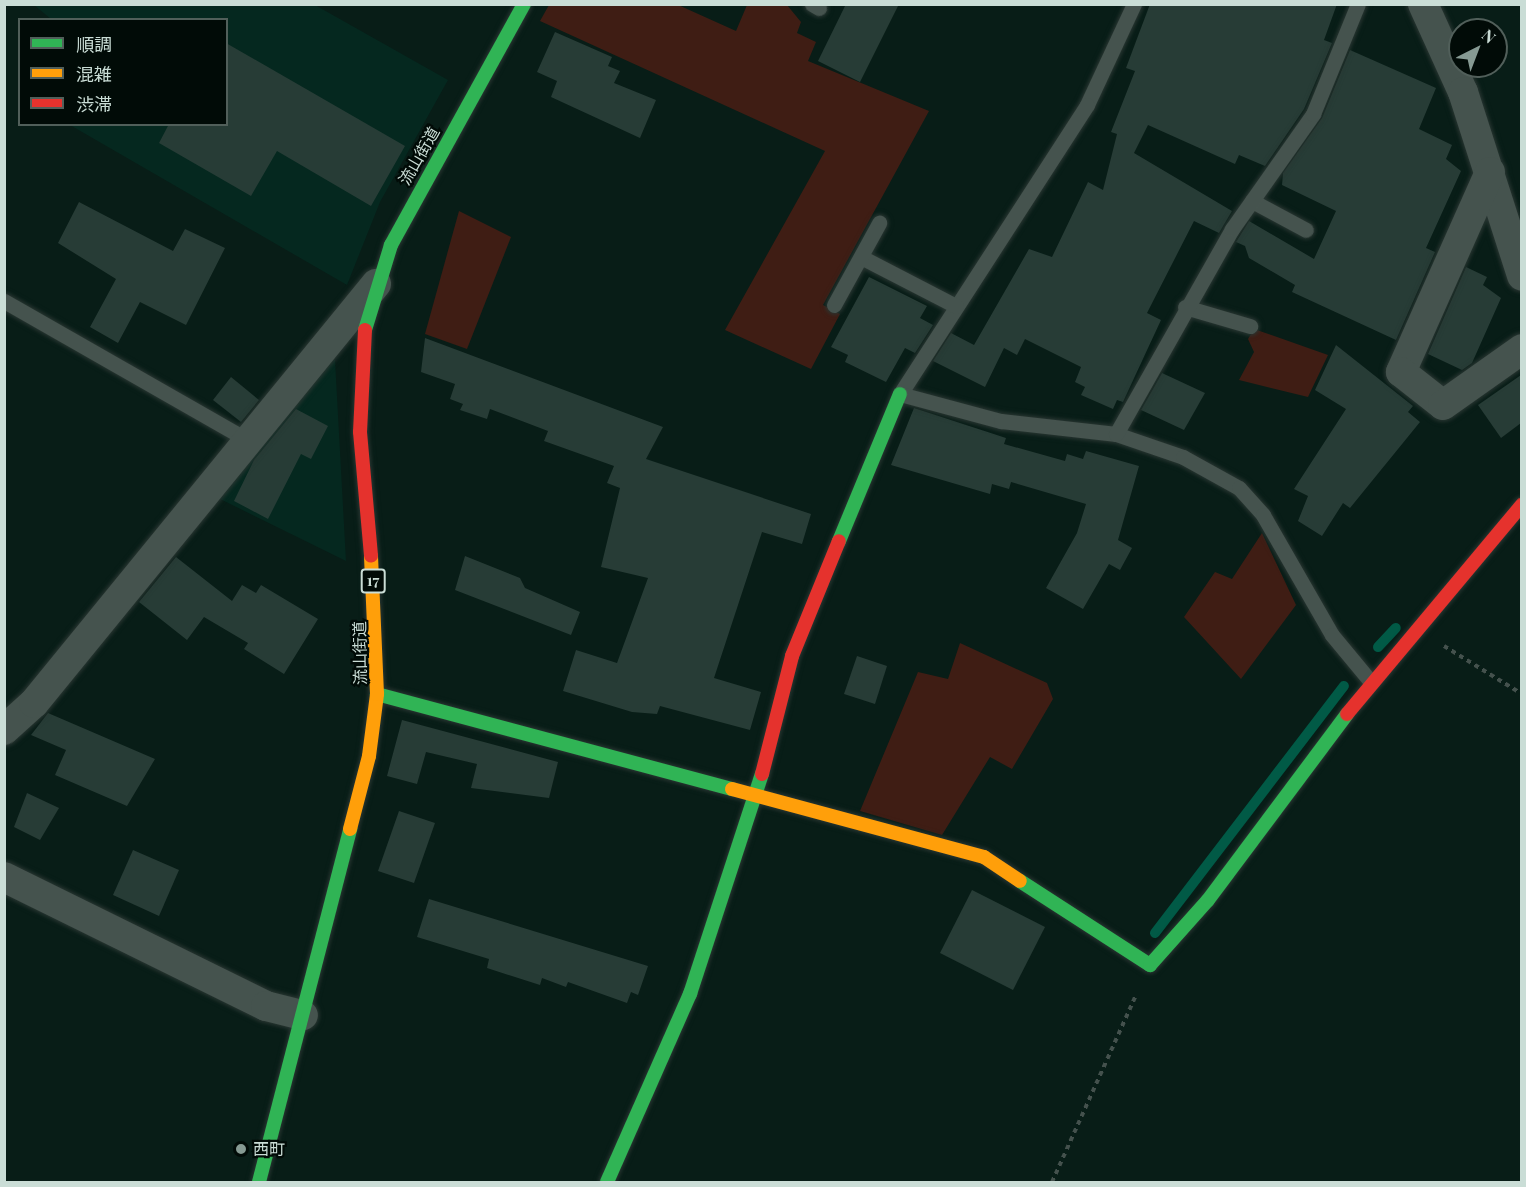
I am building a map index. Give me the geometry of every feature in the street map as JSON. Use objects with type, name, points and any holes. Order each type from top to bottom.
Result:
[{"type":"street","name":"流山街道","points":[[259,1182],[369,756],[377,694],[360,380],[376,284],[410,206],[524,4]]},
{"type":"street","points":[[1423,4],[1463,92],[1521,276]]},
{"type":"street","points":[[1490,172],[1401,372],[1443,405],[1521,350]]},
{"type":"street","points":[[4,730],[34,703],[376,284]]},
{"type":"street","points":[[607,1182],[690,994],[758,795],[792,656],[900,394]]},
{"type":"street","points":[[377,694],[984,857],[1150,965],[1208,900],[1371,682],[1521,505]]},
{"type":"street","points":[[4,877],[266,1006],[303,1015]]},
{"type":"lane","points":[[1134,4],[1087,105],[900,394],[1001,421],[1116,434],[1183,457],[1239,488],[1263,516],[1332,635],[1371,682]]},
{"type":"lane","points":[[1116,434],[1185,307],[1251,201],[1313,114],[1358,4]]},
{"type":"lane","points":[[1251,201],[1306,230]]},
{"type":"lane","points":[[834,305],[879,224]]},
{"type":"lane","points":[[861,257],[956,306]]},
{"type":"lane","points":[[4,301],[248,440]]},
{"type":"lane","points":[[1185,307],[1250,326]]},
{"type":"path","points":[[1418,629],[1521,694]]},
{"type":"path","points":[[1052,1182],[1150,965]]},
{"type":"shaded area","points":[[676,4],[736,31],[747,5],[787,5],[801,22],[797,33],[816,42],[808,61],[929,111],[823,305],[840,314],[811,369],[725,330],[825,151],[540,21],[549,5]]},
{"type":"shaded area","points":[[34,5],[315,5],[448,80],[380,202],[347,285],[72,126],[228,126],[228,18],[50,18]]},
{"type":"shaded area","points":[[459,211],[511,237],[467,349],[425,334]]},
{"type":"shaded area","points":[[1254,329],[1328,355],[1308,397],[1239,380],[1254,352],[1248,339]]},
{"type":"shaded area","points":[[328,360],[335,360],[346,561],[214,496]]},
{"type":"shaded area","points":[[1262,533],[1296,605],[1241,679],[1184,617],[1215,572],[1232,579]]},
{"type":"shaded area","points":[[960,643],[1047,683],[1053,699],[1012,769],[990,757],[942,835],[860,811],[918,672],[948,679]]},
{"type":"building","points":[[846,4],[899,4],[860,82],[818,61]]},
{"type":"building","points":[[1150,4],[1337,4],[1324,40],[1332,43],[1304,109],[1265,166],[1239,155],[1235,164],[1148,125],[1134,153],[1232,211],[1219,233],[1194,221],[1147,313],[1161,320],[1123,402],[1117,400],[1113,409],[1081,395],[1085,387],[1075,382],[1081,367],[1025,339],[1017,355],[1004,348],[985,387],[933,361],[951,333],[974,345],[1029,249],[1052,257],[1088,182],[1103,190],[1117,134],[1111,132],[1135,71],[1126,68]]},
{"type":"building","points":[[555,32],[612,57],[608,66],[620,71],[614,83],[656,100],[640,138],[551,97],[557,81],[537,72]]},
{"type":"building","points":[[228,44],[405,146],[371,206],[277,151],[251,196],[159,143],[168,126],[228,126]]},
{"type":"building","points":[[1350,50],[1436,88],[1419,129],[1452,145],[1446,159],[1461,171],[1426,248],[1435,252],[1396,340],[1292,292],[1295,285],[1249,258],[1245,246],[1236,242],[1249,221],[1314,259],[1336,211],[1282,185],[1283,173],[1322,118]]},
{"type":"building","points":[[79,202],[173,251],[185,229],[225,248],[186,325],[140,302],[118,343],[90,327],[116,279],[58,243]]},
{"type":"building","points":[[1466,267],[1487,277],[1483,285],[1501,298],[1472,363],[1462,370],[1428,354]]},
{"type":"building","points":[[869,277],[927,306],[920,318],[933,325],[915,353],[905,348],[886,382],[845,362],[848,355],[831,347]]},
{"type":"building","points":[[425,338],[663,427],[646,459],[811,514],[802,544],[762,532],[714,678],[761,692],[750,730],[660,706],[657,714],[632,712],[563,691],[576,650],[617,663],[648,578],[601,567],[620,488],[607,483],[614,466],[544,441],[548,431],[490,409],[487,419],[460,410],[463,404],[450,399],[455,384],[421,372]]},
{"type":"building","points":[[1336,345],[1413,406],[1408,412],[1420,422],[1350,508],[1343,503],[1322,536],[1298,521],[1308,496],[1294,489],[1346,409],[1315,390]]},
{"type":"building","points":[[1162,373],[1205,393],[1184,430],[1141,410]]},
{"type":"building","points":[[1521,375],[1521,423],[1501,438],[1478,405]]},
{"type":"building","points":[[231,377],[259,400],[241,422],[213,400]]},
{"type":"building","points":[[914,408],[1006,438],[1004,444],[1065,461],[1067,454],[1083,459],[1086,451],[1139,466],[1118,540],[1132,548],[1120,570],[1109,564],[1083,609],[1046,588],[1077,533],[1086,504],[1011,482],[1009,489],[992,484],[990,494],[891,465]]},
{"type":"building","points":[[296,409],[328,426],[311,459],[301,454],[268,519],[234,501],[254,460]]},
{"type":"building","points":[[465,556],[520,578],[525,588],[580,612],[571,635],[455,590]]},
{"type":"building","points":[[176,557],[232,601],[242,585],[256,593],[261,585],[318,619],[284,674],[244,649],[248,643],[204,617],[187,640],[139,602]]},
{"type":"building","points":[[857,656],[887,666],[875,704],[844,694]]},
{"type":"building","points":[[48,713],[155,759],[127,806],[55,775],[66,750],[31,735]]},
{"type":"building","points":[[402,720],[558,762],[549,798],[471,788],[477,764],[426,752],[417,784],[387,776]]},
{"type":"building","points":[[27,793],[59,808],[40,840],[14,827]]},
{"type":"building","points":[[399,811],[435,823],[414,883],[378,871]]},
{"type":"building","points":[[133,850],[179,870],[159,916],[113,895]]},
{"type":"building","points":[[972,890],[1045,927],[1013,990],[940,953]]},
{"type":"building","points":[[429,899],[648,966],[638,995],[631,992],[627,1003],[568,982],[566,987],[542,978],[540,985],[487,968],[489,959],[417,937]]},
{"type":"waterway","points":[[1378,647],[1396,628]]},
{"type":"waterway","points":[[1155,933],[1344,686]]},
{"type":"traffic: fast","points":[[365,330],[391,245],[524,4]]},
{"type":"traffic: fast","points":[[839,541],[900,394]]},
{"type":"traffic: fast","points":[[377,694],[732,789]]},
{"type":"traffic: fast","points":[[1020,881],[1150,965],[1208,900],[1347,714]]},
{"type":"traffic: fast","points":[[607,1182],[690,994],[762,774]]},
{"type":"traffic: fast","points":[[259,1182],[350,829]]},
{"type":"traffic: slow","points":[[350,829],[369,756],[377,694],[371,556]]},
{"type":"traffic: slow","points":[[732,789],[984,857],[1020,881]]},
{"type":"traffic: jam","points":[[365,330],[360,432],[371,556]]},
{"type":"traffic: jam","points":[[1347,714],[1522,505]]},
{"type":"traffic: jam","points":[[762,774],[792,656],[839,541]]},
{"type":"place","name":"西町","points":[[241,1149]]}]
